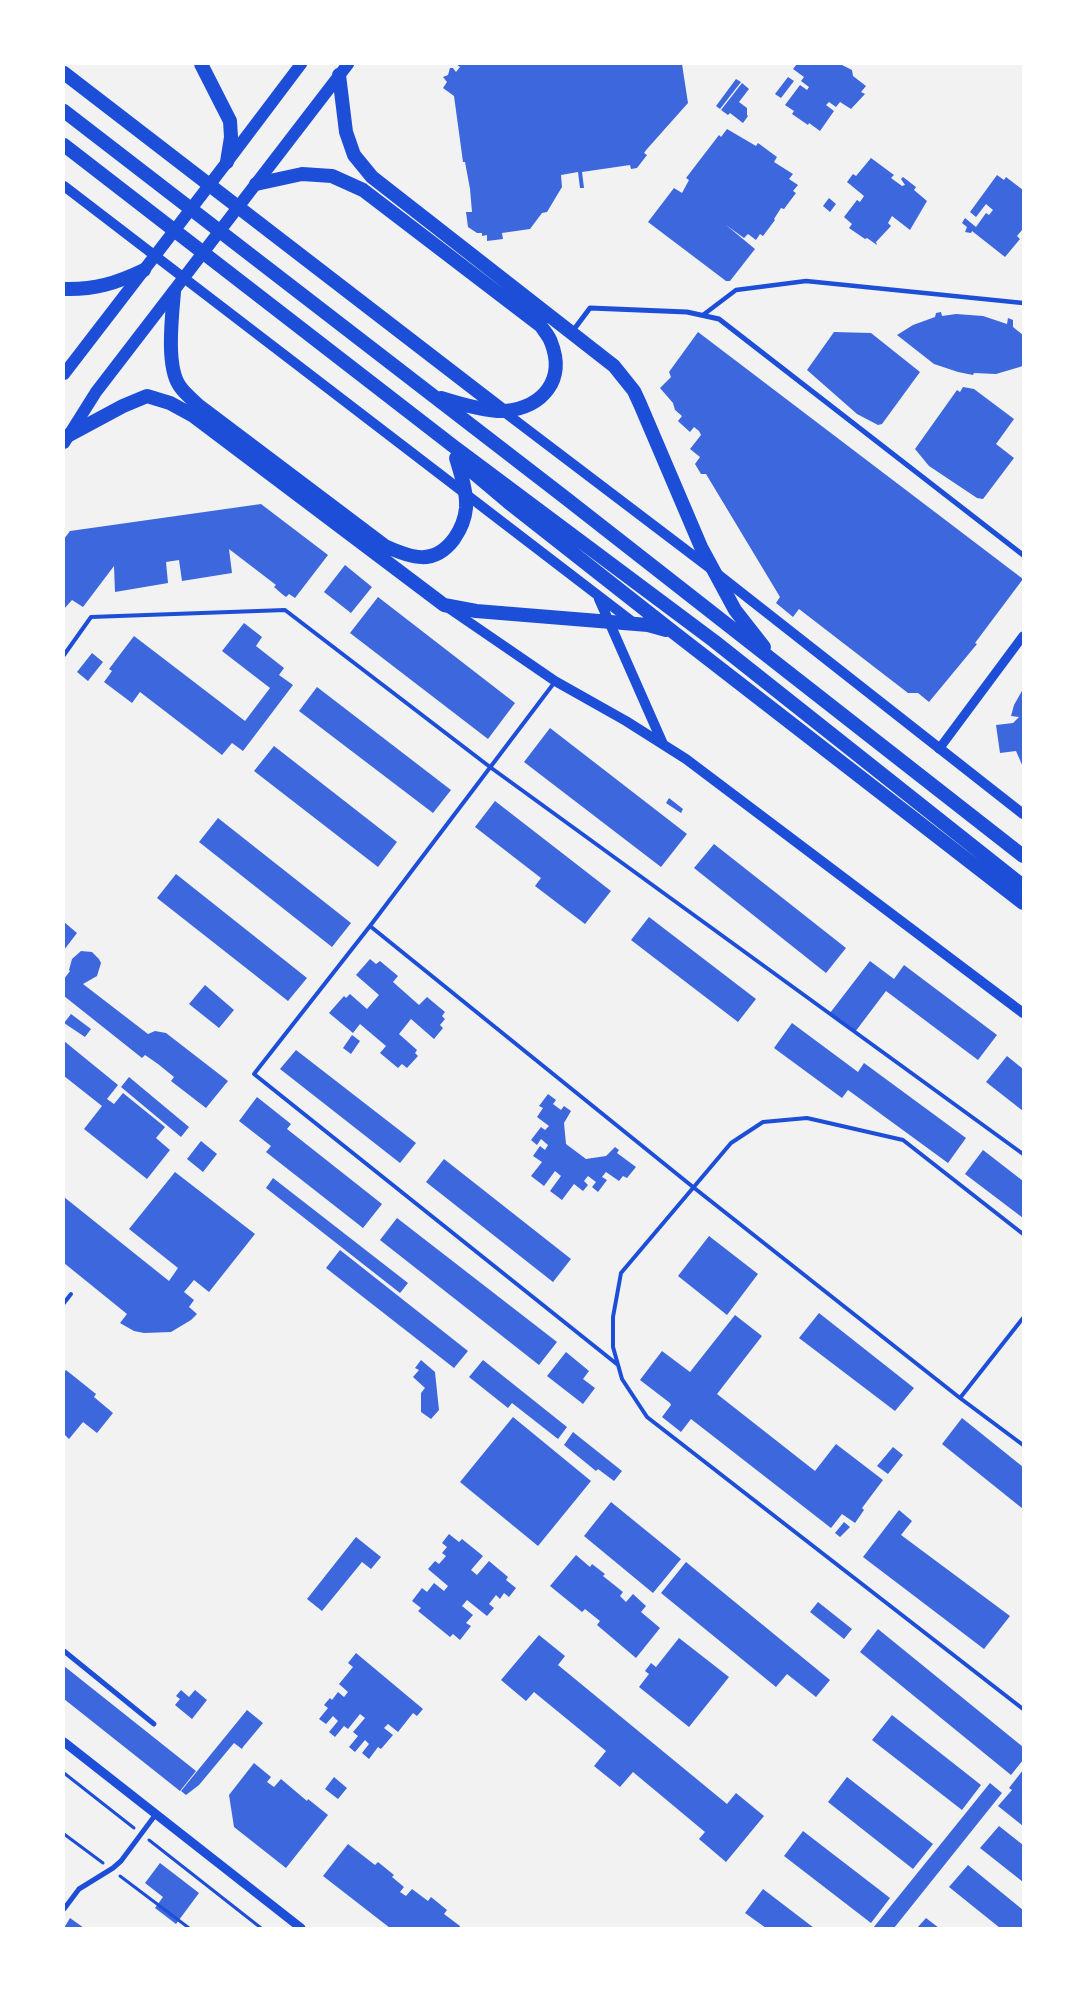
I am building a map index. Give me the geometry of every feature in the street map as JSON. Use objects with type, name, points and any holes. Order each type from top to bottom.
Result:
[{"type":"highway","points":[[202,64],[230,121],[231,137],[227,162]]},
{"type":"highway","points":[[64,73],[503,411]]},
{"type":"highway","points":[[339,76],[346,132],[354,155],[372,177],[614,366],[634,391],[702,547],[715,572],[735,610],[775,662]]},
{"type":"highway","points":[[64,112],[1023,856]]},
{"type":"highway","points":[[64,145],[454,452],[714,640],[1023,886]]},
{"type":"highway","points":[[256,184],[302,174],[332,176],[363,190],[541,326],[551,341],[555,358],[555,376],[548,390],[536,401],[523,407],[503,411],[461,405],[431,395]]},
{"type":"highway","points":[[64,289],[105,286],[144,270]]},
{"type":"highway","points":[[174,292],[171,354],[178,385],[198,405],[385,546],[405,555],[419,558],[435,555],[446,550],[463,525],[466,506],[465,493],[454,452]]},
{"type":"highway","points":[[67,439],[123,406],[147,396],[170,403],[192,415],[444,605],[476,611],[648,625],[672,631]]},
{"type":"highway","points":[[454,452],[508,502],[1023,903]]},
{"type":"highway","points":[[754,694],[819,724]]},
{"type":"main road","points":[[64,374],[301,64]]},
{"type":"main road","points":[[67,439],[96,392],[348,64]]},
{"type":"main road","points":[[64,186],[635,624]]},
{"type":"main road","points":[[503,411],[715,572],[1023,814]]},
{"type":"main road","points":[[598,597],[663,745]]},
{"type":"main road","points":[[444,605],[556,681],[626,721],[686,759],[1023,1013]]},
{"type":"street","points":[[703,315],[736,290],[806,281],[1023,303]]},
{"type":"street","points":[[572,332],[590,308],[687,312],[719,319],[1023,555]]},
{"type":"street","points":[[939,749],[1023,636]]},
{"type":"street","points":[[64,1651],[154,1724]]},
{"type":"street","points":[[64,1742],[300,1928]]},
{"type":"street","points":[[64,1909],[80,1889],[121,1861],[156,1814]]},
{"type":"lane","points":[[64,655],[91,617],[285,610],[490,767],[1023,1154]]},
{"type":"lane","points":[[556,681],[370,926],[254,1074],[618,1365]]},
{"type":"lane","points":[[370,926],[693,1187],[960,1398],[1023,1445]]},
{"type":"lane","points":[[1023,1234],[903,1140],[807,1118],[763,1122],[731,1143],[622,1273],[613,1317],[613,1347],[622,1380],[647,1417],[1023,1709]]},
{"type":"lane","points":[[64,1303],[71,1294]]},
{"type":"lane","points":[[960,1398],[1023,1318]]},
{"type":"path","points":[[64,1773],[261,1928]]},
{"type":"path","points":[[64,1834],[189,1928]]},
{"type":"building","points":[[456,64],[682,64],[688,103],[647,149],[644,153],[647,155],[637,168],[631,169],[630,165],[582,172],[584,188],[580,188],[578,172],[561,175],[562,187],[547,212],[542,213],[530,229],[502,233],[503,239],[487,241],[487,235],[482,236],[482,233],[477,233],[468,227],[466,212],[472,212],[470,189],[465,162],[463,162],[454,96],[443,88],[447,82],[443,77],[448,75],[450,68],[453,68],[456,72],[460,67]]},
{"type":"building","points":[[797,64],[840,64],[852,70],[853,76],[866,86],[861,92],[865,94],[851,109],[840,102],[836,107],[829,102],[826,105],[834,111],[820,131],[792,114],[794,111],[785,105],[800,85],[807,90],[809,87],[801,81],[804,77],[793,69]]},
{"type":"building","points":[[788,77],[794,81],[781,98],[775,94]]},
{"type":"building","points":[[736,79],[741,82],[720,109],[716,106]]},
{"type":"building","points":[[742,83],[749,89],[739,102],[747,108],[748,116],[743,123],[730,113],[728,115],[721,110]]},
{"type":"building","points":[[727,129],[756,146],[758,143],[777,157],[774,162],[793,174],[789,179],[798,185],[793,191],[796,193],[784,209],[781,208],[763,236],[760,234],[756,240],[748,234],[744,238],[726,225],[755,249],[730,281],[726,281],[648,222],[674,188],[682,193],[689,180],[686,178],[719,135],[721,137]]},
{"type":"building","points":[[871,158],[894,175],[891,178],[902,186],[905,185],[901,179],[903,177],[916,187],[914,190],[927,201],[910,230],[892,216],[888,223],[891,226],[876,242],[877,245],[849,228],[852,224],[844,217],[857,200],[860,202],[864,196],[847,182],[853,174],[856,176]]},
{"type":"building","points":[[997,175],[1004,180],[1006,177],[1023,190],[1023,231],[1017,236],[1020,239],[1005,257],[972,231],[971,233],[965,232],[967,227],[962,223],[965,218],[976,227],[986,213],[989,215],[993,210],[986,204],[976,217],[970,212]]},
{"type":"building","points":[[829,198],[836,204],[830,212],[823,206]]},
{"type":"building","points":[[941,312],[942,316],[956,314],[983,316],[1007,324],[1008,318],[1013,320],[1013,327],[1023,335],[1023,366],[996,374],[974,373],[973,375],[958,372],[934,364],[897,335],[913,325],[935,317],[936,313]]},
{"type":"building","points":[[698,332],[1023,579],[975,643],[977,644],[929,702],[918,693],[908,693],[799,609],[793,617],[776,603],[780,597],[706,474],[701,474],[695,464],[700,457],[690,449],[701,435],[699,431],[694,427],[690,432],[678,421],[682,416],[675,410],[673,403],[660,388],[671,377],[669,372]]},
{"type":"building","points":[[834,332],[871,333],[920,372],[882,424],[878,425],[857,414],[807,370]]},
{"type":"building","points":[[963,387],[974,389],[1014,419],[996,444],[1014,458],[983,499],[977,498],[929,466],[915,449],[957,390],[960,392]]},
{"type":"building","points":[[261,504],[328,555],[295,598],[289,594],[286,597],[274,587],[276,585],[229,549],[232,573],[182,581],[179,560],[166,562],[168,583],[115,592],[114,566],[83,607],[72,600],[64,609],[64,539],[70,531]]},
{"type":"building","points":[[345,565],[372,587],[351,613],[324,592]]},
{"type":"building","points":[[378,597],[515,703],[488,739],[350,633]]},
{"type":"building","points":[[244,623],[262,637],[256,646],[284,668],[279,675],[293,685],[243,751],[232,743],[222,755],[140,692],[132,703],[104,682],[112,671],[109,669],[134,636],[245,721],[270,688],[222,651]]},
{"type":"building","points":[[92,653],[103,662],[88,681],[77,672]]},
{"type":"building","points":[[317,687],[451,790],[433,813],[299,711]]},
{"type":"building","points":[[1023,689],[1023,767],[1016,751],[1000,753],[996,725],[1013,723],[1019,717],[1011,716],[1014,705]]},
{"type":"building","points":[[550,728],[687,834],[661,867],[524,762]]},
{"type":"building","points":[[274,746],[397,842],[378,867],[254,771]]},
{"type":"building","points":[[669,798],[683,809],[681,813],[666,803]]},
{"type":"building","points":[[495,801],[611,891],[585,924],[535,886],[541,878],[475,827]]},
{"type":"building","points":[[218,818],[351,923],[332,947],[199,842]]},
{"type":"building","points":[[714,844],[846,948],[826,973],[694,868]]},
{"type":"building","points":[[176,874],[307,978],[288,1001],[157,898]]},
{"type":"building","points":[[649,917],[756,999],[738,1022],[631,940]]},
{"type":"building","points":[[64,922],[77,933],[64,950]]},
{"type":"building","points":[[81,951],[92,952],[101,963],[97,976],[83,984],[148,1034],[155,1031],[166,1033],[228,1081],[206,1108],[171,1081],[174,1077],[158,1064],[145,1055],[142,1058],[64,996],[64,979],[70,971],[72,959]]},
{"type":"building","points":[[370,959],[376,964],[380,961],[398,976],[393,982],[419,1005],[427,997],[445,1012],[442,1016],[445,1019],[440,1025],[443,1028],[434,1039],[411,1019],[399,1034],[417,1050],[415,1053],[418,1056],[407,1068],[402,1064],[398,1068],[380,1053],[386,1046],[360,1024],[353,1033],[329,1013],[344,996],[346,998],[350,994],[367,1009],[379,995],[356,975]]},
{"type":"building","points":[[870,961],[894,979],[904,965],[997,1035],[978,1060],[886,991],[855,1032],[830,1013]]},
{"type":"building","points":[[205,985],[234,1010],[219,1028],[189,1004]]},
{"type":"building","points":[[71,1014],[91,1029],[85,1037],[64,1023]]},
{"type":"building","points":[[792,1023],[858,1072],[864,1063],[966,1138],[948,1163],[848,1090],[842,1098],[774,1048]]},
{"type":"building","points":[[352,1035],[360,1041],[351,1054],[343,1048]]},
{"type":"building","points":[[64,1041],[118,1085],[107,1099],[114,1104],[123,1093],[165,1127],[156,1138],[170,1150],[147,1179],[84,1129],[102,1106],[64,1076]]},
{"type":"building","points":[[296,1050],[416,1143],[400,1163],[280,1069]]},
{"type":"building","points":[[1007,1056],[1023,1069],[1023,1111],[986,1082]]},
{"type":"building","points":[[129,1077],[189,1127],[181,1137],[121,1087]]},
{"type":"building","points":[[548,1094],[556,1100],[553,1104],[561,1110],[564,1106],[571,1111],[564,1123],[566,1144],[586,1159],[606,1156],[615,1147],[619,1150],[617,1153],[636,1167],[627,1178],[623,1176],[619,1181],[606,1172],[602,1177],[607,1180],[598,1192],[592,1187],[596,1182],[588,1176],[584,1181],[588,1185],[583,1191],[574,1184],[562,1200],[550,1191],[561,1176],[555,1171],[544,1186],[531,1176],[542,1162],[533,1156],[540,1146],[545,1150],[548,1145],[541,1139],[537,1145],[531,1140],[541,1127],[545,1130],[549,1126],[537,1117],[543,1108],[539,1106]]},
{"type":"building","points":[[257,1097],[291,1124],[287,1129],[382,1204],[363,1228],[266,1152],[271,1146],[239,1121]]},
{"type":"building","points":[[201,1141],[217,1154],[203,1172],[187,1159]]},
{"type":"building","points":[[983,1150],[1023,1181],[1023,1218],[965,1174]]},
{"type":"building","points":[[444,1159],[571,1259],[553,1282],[426,1182]]},
{"type":"building","points":[[175,1172],[255,1234],[209,1292],[194,1280],[184,1292],[194,1300],[189,1307],[197,1314],[191,1320],[171,1332],[144,1333],[134,1331],[120,1323],[127,1314],[64,1263],[64,1197],[169,1281],[178,1268],[129,1229]]},
{"type":"building","points":[[273,1178],[408,1283],[400,1293],[266,1188]]},
{"type":"building","points":[[397,1218],[557,1342],[539,1365],[380,1240]]},
{"type":"building","points":[[709,1236],[758,1274],[727,1315],[678,1276]]},
{"type":"building","points":[[340,1250],[468,1351],[454,1368],[326,1268]]},
{"type":"building","points":[[819,1313],[914,1388],[895,1411],[799,1338]]},
{"type":"building","points":[[735,1315],[762,1336],[717,1394],[815,1471],[836,1444],[883,1480],[862,1508],[864,1510],[855,1523],[842,1514],[831,1528],[691,1419],[681,1432],[662,1417],[671,1405],[670,1403],[640,1380],[662,1351],[690,1372]]},
{"type":"building","points":[[566,1352],[589,1371],[583,1379],[595,1388],[583,1404],[547,1376]]},
{"type":"building","points":[[421,1360],[435,1372],[439,1410],[431,1419],[421,1412],[421,1393],[425,1388],[413,1377],[419,1370],[415,1368]]},
{"type":"building","points":[[483,1360],[567,1427],[558,1439],[512,1403],[508,1408],[469,1377]]},
{"type":"building","points":[[66,1370],[96,1394],[94,1397],[113,1413],[97,1433],[83,1422],[69,1439],[64,1434],[64,1373]]},
{"type":"building","points":[[513,1417],[591,1481],[538,1546],[460,1482]]},
{"type":"building","points":[[962,1418],[1023,1467],[1023,1509],[942,1444]]},
{"type":"building","points":[[573,1432],[622,1471],[614,1481],[598,1469],[596,1471],[564,1445]]},
{"type":"building","points":[[893,1447],[903,1455],[888,1474],[877,1466]]},
{"type":"building","points":[[611,1502],[681,1559],[653,1593],[584,1536]]},
{"type":"building","points":[[899,1510],[912,1521],[901,1535],[1010,1616],[984,1649],[863,1557]]},
{"type":"building","points":[[844,1522],[850,1527],[840,1537],[835,1533]]},
{"type":"building","points":[[449,1534],[459,1542],[462,1539],[483,1556],[471,1570],[477,1575],[489,1561],[508,1577],[506,1580],[516,1588],[509,1597],[504,1593],[500,1599],[496,1595],[489,1604],[494,1608],[487,1616],[467,1600],[462,1606],[473,1615],[466,1623],[471,1626],[460,1640],[453,1634],[450,1637],[418,1611],[421,1608],[412,1601],[422,1588],[427,1592],[434,1583],[444,1591],[448,1586],[428,1569],[435,1561],[439,1564],[446,1556],[442,1553],[447,1547],[442,1543]]},
{"type":"building","points":[[356,1537],[381,1557],[371,1569],[362,1562],[322,1611],[307,1599]]},
{"type":"building","points":[[576,1555],[590,1567],[592,1564],[605,1574],[603,1576],[623,1592],[620,1596],[626,1602],[633,1594],[646,1606],[641,1612],[660,1628],[636,1658],[597,1625],[600,1621],[585,1609],[582,1612],[550,1586]]},
{"type":"building","points":[[686,1562],[830,1680],[816,1697],[787,1674],[776,1687],[661,1593]]},
{"type":"building","points":[[818,1602],[852,1629],[844,1639],[810,1612]]},
{"type":"building","points":[[878,1629],[1023,1747],[1023,1760],[1011,1775],[860,1652]]},
{"type":"building","points":[[539,1635],[565,1656],[558,1665],[727,1804],[736,1793],[764,1816],[726,1862],[699,1839],[705,1832],[633,1772],[620,1787],[594,1766],[606,1751],[534,1692],[526,1701],[501,1680]]},
{"type":"building","points":[[679,1638],[729,1677],[689,1727],[639,1687],[649,1674],[645,1671],[651,1663],[656,1667]]},
{"type":"building","points":[[356,1653],[423,1709],[417,1716],[413,1713],[398,1732],[388,1724],[384,1728],[393,1735],[381,1749],[378,1747],[369,1759],[362,1753],[369,1744],[365,1740],[355,1752],[349,1747],[358,1736],[353,1732],[365,1718],[360,1714],[348,1729],[344,1726],[335,1737],[329,1732],[338,1721],[333,1716],[326,1724],[319,1719],[328,1708],[324,1705],[330,1698],[332,1700],[338,1692],[344,1697],[348,1692],[339,1684],[353,1667],[348,1663]]},
{"type":"building","points":[[64,1666],[196,1771],[180,1791],[64,1699]]},
{"type":"building","points":[[181,1690],[189,1697],[195,1690],[207,1700],[192,1719],[175,1705],[180,1699],[176,1696]]},
{"type":"building","points":[[247,1710],[263,1723],[242,1749],[234,1743],[199,1785],[186,1795],[181,1791]]},
{"type":"building","points":[[892,1715],[981,1785],[962,1810],[872,1740]]},
{"type":"building","points":[[254,1763],[271,1777],[267,1782],[274,1787],[281,1779],[307,1801],[308,1799],[328,1815],[286,1868],[234,1827],[229,1795]]},
{"type":"building","points":[[1023,1770],[1023,1826],[998,1806],[1012,1790],[1009,1788]]},
{"type":"building","points":[[334,1777],[347,1788],[338,1799],[325,1789]]},
{"type":"building","points":[[847,1777],[933,1844],[913,1869],[828,1802]]},
{"type":"building","points":[[990,1783],[1002,1793],[894,1928],[873,1928]]},
{"type":"building","points":[[999,1826],[1023,1845],[1023,1882],[980,1848]]},
{"type":"building","points":[[803,1831],[890,1898],[871,1923],[784,1856]]},
{"type":"building","points":[[348,1844],[375,1865],[378,1862],[394,1875],[392,1877],[404,1887],[400,1892],[406,1896],[412,1889],[428,1901],[431,1897],[447,1910],[444,1914],[460,1926],[459,1928],[390,1928],[323,1876]]},
{"type":"building","points":[[160,1863],[199,1893],[176,1924],[155,1908],[163,1897],[145,1883]]},
{"type":"building","points":[[968,1865],[1023,1910],[1023,1928],[1000,1928],[949,1887]]},
{"type":"building","points":[[763,1889],[814,1928],[766,1928],[745,1913]]},
{"type":"building","points":[[70,1918],[84,1928],[64,1928]]},
{"type":"building","points":[[926,1918],[939,1928],[917,1928]]}]
